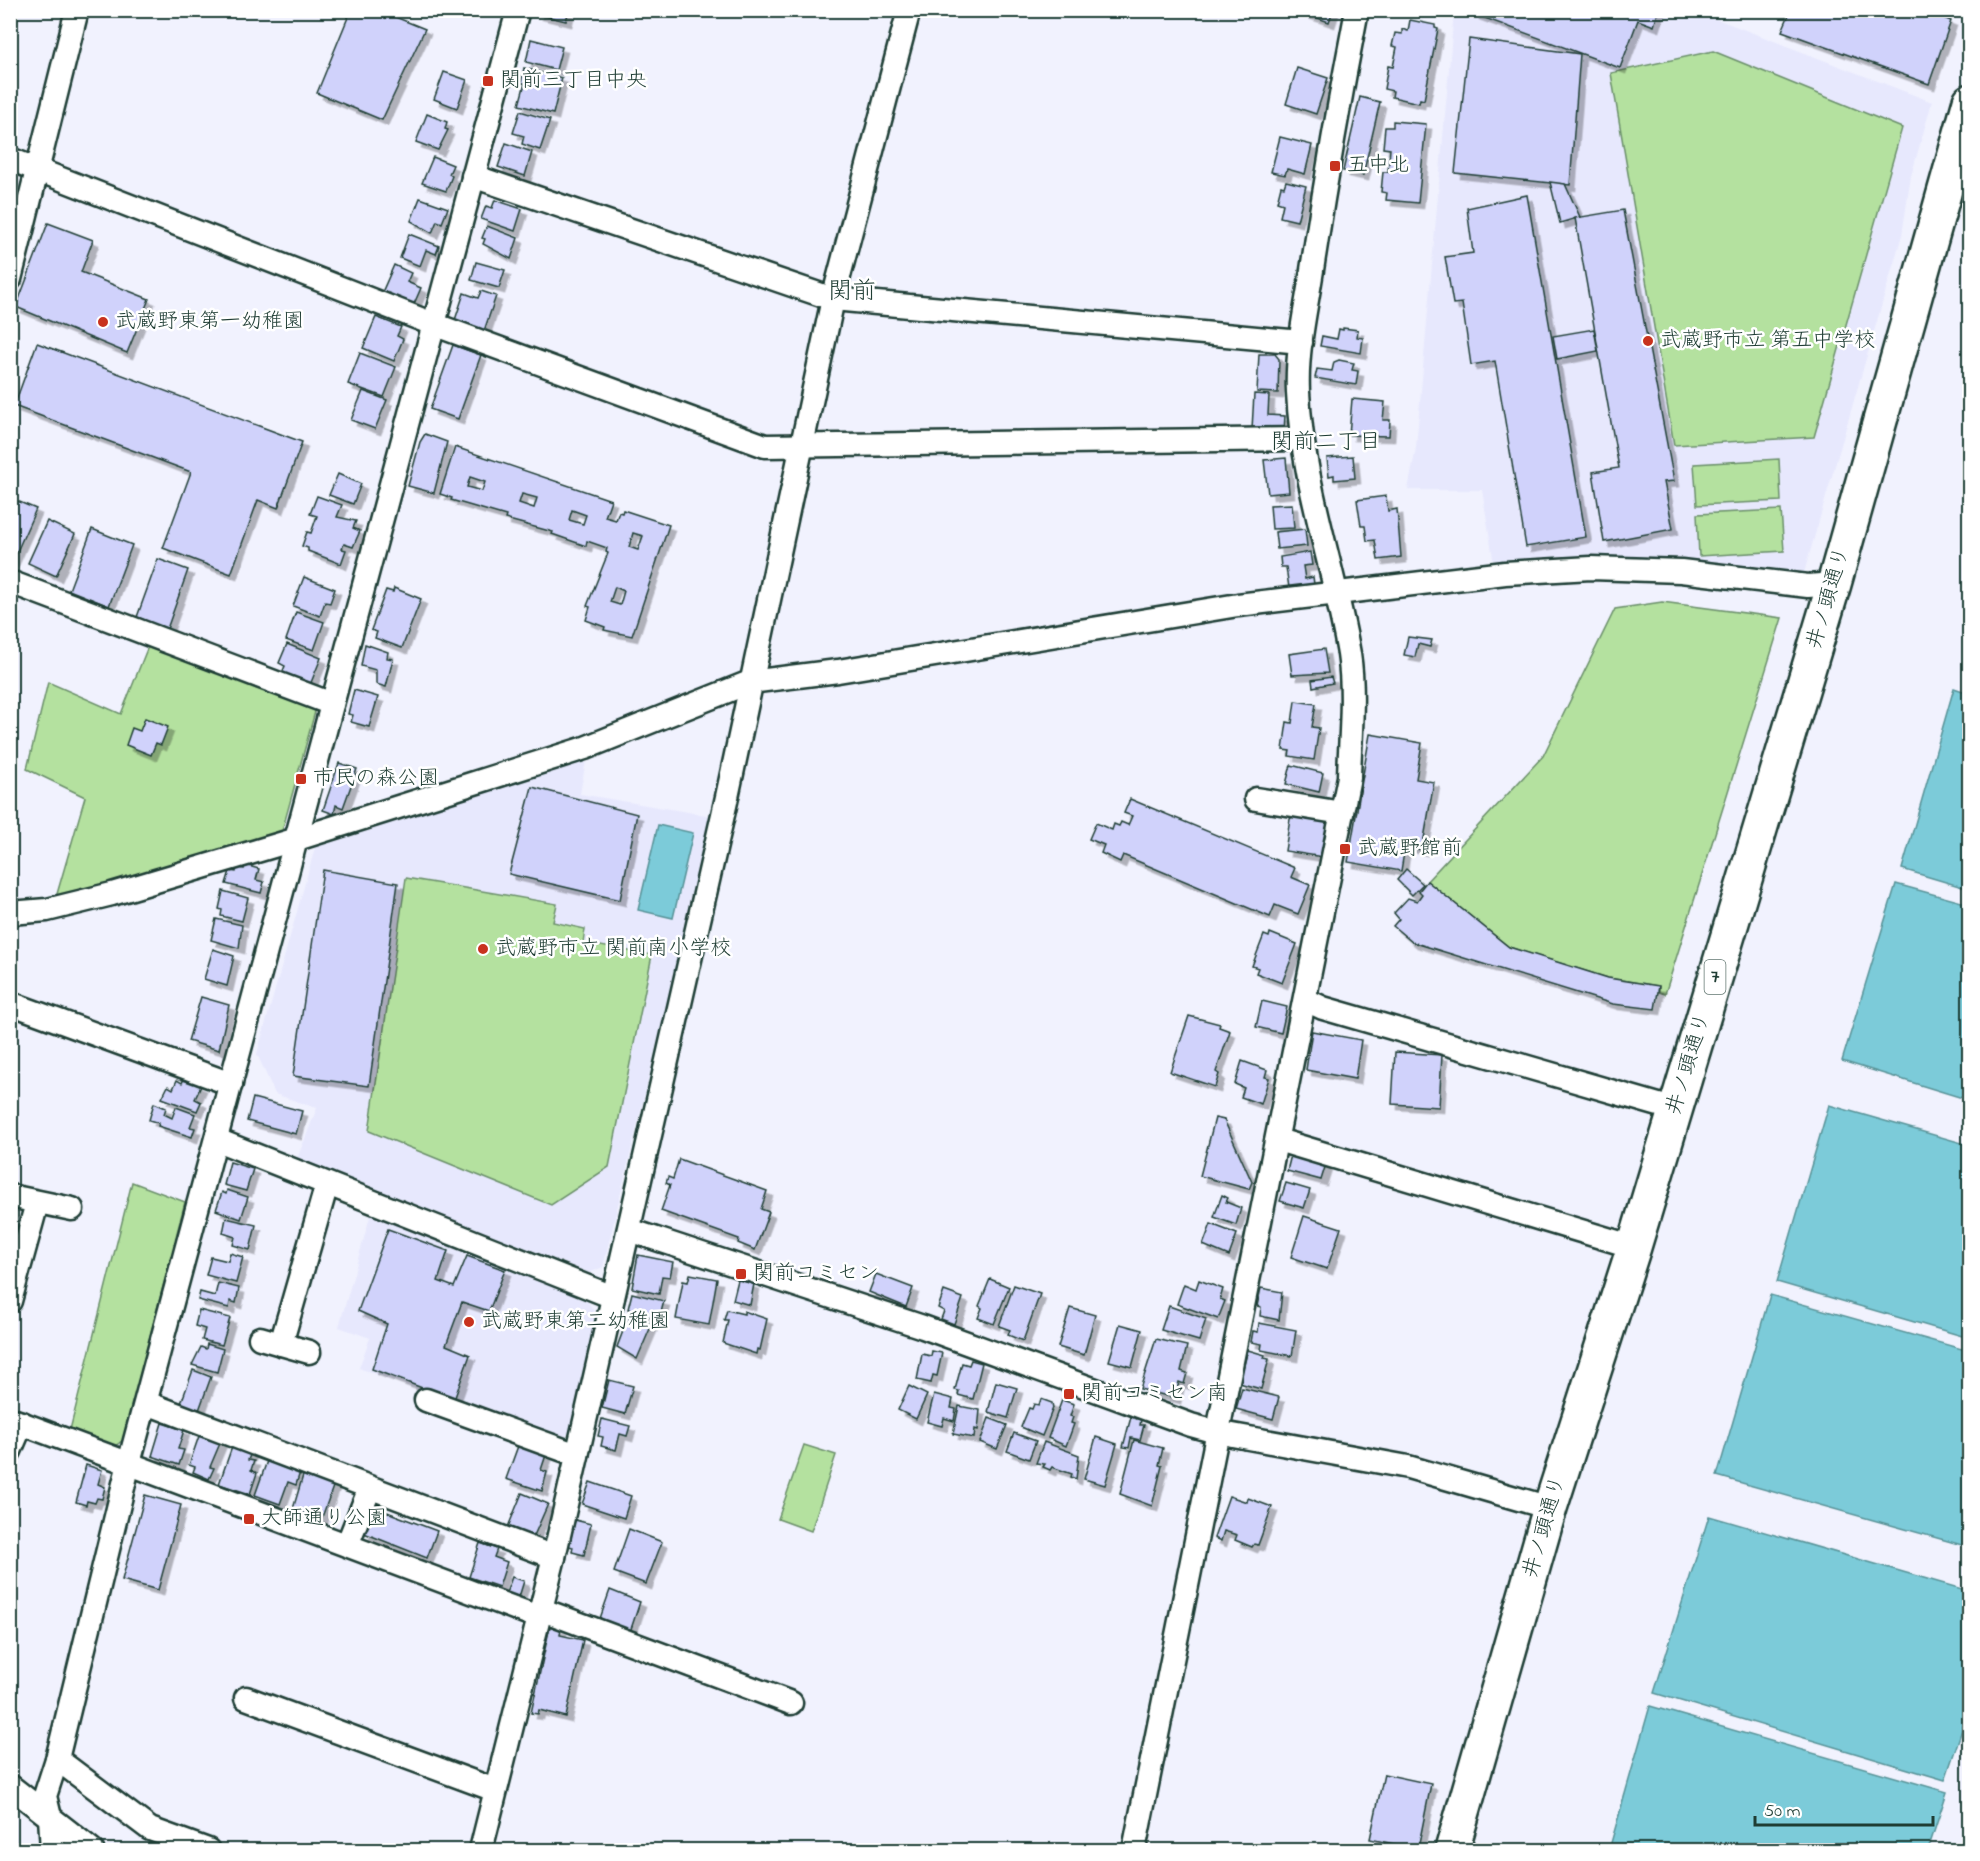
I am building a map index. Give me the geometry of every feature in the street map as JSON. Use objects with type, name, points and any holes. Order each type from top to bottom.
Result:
[{"type":"main road","name":"井ノ頭通り","points":[[1452,1851],[1550,1508],[1634,1247],[1834,584],[1970,101]]},
{"type":"street","points":[[10,279],[39,172],[77,10]]},
{"type":"street","points":[[52,1851],[50,1817],[45,1796],[57,1759],[129,1463],[147,1403],[518,10]]},
{"type":"street","points":[[481,1851],[554,1557],[728,797],[750,682],[833,299],[909,10]]},
{"type":"street","points":[[1134,1851],[1216,1432],[1278,1140],[1349,777],[1352,708],[1349,655],[1316,516],[1302,439],[1298,389],[1301,342],[1333,135],[1357,10]]},
{"type":"street","points":[[10,159],[433,324],[765,446],[1302,439]]},
{"type":"street","points":[[473,176],[833,299],[1301,342]]},
{"type":"street","points":[[10,914],[47,910],[112,894],[297,839],[585,748],[750,682],[838,671],[1238,605],[1505,573],[1591,568],[1681,571],[1808,586],[1834,584]]},
{"type":"street","points":[[10,582],[332,704]]},
{"type":"street","points":[[1256,799],[1342,813]]},
{"type":"street","points":[[1306,1000],[1323,1008],[1676,1110]]},
{"type":"street","points":[[10,1004],[231,1084]]},
{"type":"street","points":[[217,1140],[613,1297]]},
{"type":"street","points":[[1278,1140],[1634,1247]]},
{"type":"street","points":[[309,1352],[271,1341],[327,1184]]},
{"type":"street","points":[[10,1196],[72,1209]]},
{"type":"street","points":[[10,1301],[37,1203]]},
{"type":"street","points":[[629,1230],[923,1327],[1216,1432],[1408,1467],[1550,1508]]},
{"type":"street","points":[[426,1400],[577,1455]]},
{"type":"street","points":[[147,1403],[554,1557]]},
{"type":"street","points":[[10,1451],[16,1421],[347,1545],[791,1703]]},
{"type":"street","points":[[347,1545],[370,1488]]},
{"type":"street","points":[[246,1698],[495,1790]]},
{"type":"street","points":[[57,1759],[150,1829],[208,1851]]},
{"type":"street","points":[[10,1786],[92,1851]]},
{"type":"shaded area","name":"武蔵野市立 第五中学校","points":[[1454,11],[1696,11],[1932,102],[1911,176],[1902,235],[1803,576],[1494,564],[1482,490],[1408,490],[1416,448]]},
{"type":"shaded area","name":"武蔵野市立 関前南小学校","points":[[587,755],[580,794],[712,816],[603,1267],[589,1273],[297,1159],[317,1108],[275,1094],[257,1054],[316,844]]},
{"type":"shaded area","name":"武蔵野東第二幼稚園","points":[[371,1213],[586,1299],[598,1317],[571,1433],[557,1441],[359,1368],[370,1338],[339,1327]]},
{"type":"green space","points":[[1713,51],[1902,128],[1814,437],[1674,445],[1611,73]]},
{"type":"green space","points":[[1779,459],[1781,501],[1697,505],[1694,464]]},
{"type":"green space","points":[[1781,510],[1784,551],[1699,556],[1697,514]]},
{"type":"green space","points":[[1662,602],[1782,618],[1665,994],[1659,992],[1659,986],[1608,978],[1509,947],[1427,881],[1543,756],[1615,609]]},
{"type":"green space","points":[[149,644],[316,708],[281,835],[55,901],[85,797],[27,769],[48,682],[121,714]]},
{"type":"green space","points":[[406,878],[557,904],[553,922],[585,929],[583,943],[652,955],[609,1167],[551,1205],[369,1131]]},
{"type":"green space","points":[[132,1182],[185,1202],[123,1440],[114,1447],[70,1430]]},
{"type":"green space","points":[[804,1445],[836,1455],[811,1531],[778,1519]]},
{"type":"water","points":[[1954,688],[1969,693],[1969,889],[1902,869]]},
{"type":"water","points":[[658,825],[693,833],[673,918],[638,910]]},
{"type":"water","points":[[1896,884],[1969,904],[1969,1100],[1842,1061]]},
{"type":"water","points":[[1829,1105],[1969,1145],[1969,1338],[1777,1282]]},
{"type":"water","points":[[1770,1295],[1969,1351],[1969,1547],[1717,1476]]},
{"type":"water","points":[[1709,1516],[1969,1591],[1969,1709],[1945,1780],[1654,1693]]},
{"type":"water","points":[[1650,1706],[1947,1792],[1928,1850],[1609,1850]]},
{"type":"building","points":[[351,10],[368,10],[387,18],[388,14],[425,29],[382,120],[317,93]]},
{"type":"building","points":[[538,10],[569,10],[566,21],[537,14]]},
{"type":"building","points":[[1295,10],[1333,10],[1329,22]]},
{"type":"building","points":[[1475,10],[1659,10],[1654,26],[1638,20],[1620,68],[1474,14]]},
{"type":"building","points":[[1791,10],[1924,10],[1951,21],[1929,84],[1782,31]]},
{"type":"building","points":[[1410,20],[1435,25],[1438,29],[1424,100],[1420,99],[1419,103],[1392,97],[1393,91],[1384,89],[1388,66],[1393,67],[1397,47],[1392,46],[1395,33],[1402,34],[1402,29],[1408,31]]},
{"type":"building","points":[[531,39],[562,47],[556,70],[526,62]]},
{"type":"building","points":[[1469,39],[1580,54],[1570,185],[1455,173]]},
{"type":"building","points":[[524,68],[562,78],[553,114],[519,105],[525,83],[521,83]]},
{"type":"building","points":[[1297,68],[1328,78],[1316,114],[1286,104]]},
{"type":"building","points":[[444,72],[467,80],[457,108],[434,99]]},
{"type":"building","points":[[1360,97],[1380,102],[1363,175],[1343,171]]},
{"type":"building","points":[[520,111],[550,120],[540,150],[522,144],[524,136],[513,133]]},
{"type":"building","points":[[427,114],[447,122],[445,129],[448,130],[438,150],[416,142]]},
{"type":"building","points":[[1393,121],[1426,124],[1418,203],[1386,200],[1387,193],[1381,192],[1383,172],[1388,172],[1390,149],[1383,148],[1385,127],[1393,127]]},
{"type":"building","points":[[1280,137],[1312,145],[1305,174],[1287,169],[1285,175],[1271,172]]},
{"type":"building","points":[[506,143],[532,152],[525,176],[498,167]]},
{"type":"building","points":[[433,157],[453,165],[449,174],[452,176],[446,191],[422,183]]},
{"type":"building","points":[[1286,181],[1306,186],[1297,221],[1280,217],[1283,204],[1277,202],[1281,186],[1284,187]]},
{"type":"building","points":[[1550,182],[1565,184],[1580,217],[1560,223]]},
{"type":"building","points":[[1527,195],[1586,537],[1526,547],[1495,361],[1471,365],[1462,303],[1453,304],[1445,257],[1473,253],[1467,208]]},
{"type":"building","points":[[420,198],[448,208],[442,223],[437,221],[432,233],[411,221]]},
{"type":"building","points":[[495,200],[522,209],[515,231],[481,219],[486,206],[492,208]]},
{"type":"building","points":[[1623,210],[1674,481],[1664,482],[1673,529],[1604,542],[1593,472],[1619,468],[1575,218]]},
{"type":"building","points":[[48,223],[93,240],[81,272],[149,299],[127,353],[16,307]]},
{"type":"building","points":[[487,226],[518,238],[511,259],[483,244],[485,239],[482,238]]},
{"type":"building","points":[[409,234],[439,246],[436,254],[426,250],[420,266],[400,258]]},
{"type":"building","points":[[476,262],[505,270],[499,288],[471,280]]},
{"type":"building","points":[[394,265],[411,273],[407,282],[421,288],[414,304],[404,300],[401,307],[380,297]]},
{"type":"building","points":[[481,291],[496,296],[484,331],[455,320],[464,293],[478,298]]},
{"type":"building","points":[[376,317],[401,327],[397,336],[403,339],[394,361],[363,348]]},
{"type":"building","points":[[1343,328],[1358,330],[1357,337],[1363,338],[1361,353],[1320,346],[1322,336],[1337,339],[1339,329],[1343,330]]},
{"type":"building","points":[[1594,329],[1598,351],[1557,359],[1553,336]]},
{"type":"building","points":[[37,343],[302,442],[278,508],[258,500],[231,574],[163,548],[191,472],[14,406]]},
{"type":"building","points":[[453,345],[481,355],[458,419],[430,409]]},
{"type":"building","points":[[360,353],[396,367],[384,397],[348,384]]},
{"type":"building","points":[[1259,354],[1275,354],[1279,359],[1278,393],[1257,392]]},
{"type":"building","points":[[1339,360],[1354,363],[1352,370],[1358,371],[1356,385],[1315,378],[1317,369],[1332,371],[1334,362]]},
{"type":"building","points":[[363,391],[387,400],[375,429],[351,420]]},
{"type":"building","points":[[1254,394],[1269,395],[1268,415],[1285,416],[1284,430],[1252,429]]},
{"type":"building","points":[[1352,399],[1385,402],[1383,420],[1390,420],[1389,436],[1349,435]]},
{"type":"building","points":[[425,434],[447,442],[434,493],[408,486],[420,442]]},
{"type":"building","points":[[455,447],[611,500],[605,517],[616,520],[619,512],[622,513],[623,510],[669,525],[632,636],[604,630],[605,627],[586,620],[590,607],[587,606],[608,553],[607,548],[587,541],[586,546],[552,534],[553,532],[505,519],[506,516],[451,500],[452,498],[440,494]],"holes":[[[470,477],[485,482],[482,491],[467,487]],[[522,494],[537,498],[534,508],[519,503]],[[572,510],[586,515],[583,524],[569,520]],[[633,533],[643,536],[638,550],[629,547]],[[615,587],[624,591],[620,605],[610,602]]]},
{"type":"building","points":[[1353,456],[1355,478],[1334,480],[1334,475],[1329,476],[1327,458]]},
{"type":"building","points":[[1286,458],[1289,492],[1268,494],[1264,460]]},
{"type":"building","points":[[338,474],[361,484],[353,504],[329,495]]},
{"type":"building","points":[[317,496],[342,505],[337,517],[356,521],[353,528],[360,531],[353,547],[344,544],[342,549],[346,550],[341,564],[308,551],[308,548],[302,546],[307,532],[311,533],[317,516],[310,514]]},
{"type":"building","points":[[1386,496],[1388,511],[1397,509],[1401,557],[1378,560],[1375,540],[1367,541],[1365,526],[1361,526],[1357,500]]},
{"type":"building","points":[[10,498],[36,509],[10,567]]},
{"type":"building","points":[[1292,504],[1294,528],[1272,529],[1270,505]]},
{"type":"building","points":[[47,521],[75,534],[56,576],[28,563]]},
{"type":"building","points":[[92,529],[132,545],[109,606],[69,590]]},
{"type":"building","points":[[1305,529],[1307,546],[1277,549],[1275,532]]},
{"type":"building","points":[[1310,552],[1312,565],[1303,566],[1305,579],[1313,577],[1314,584],[1289,588],[1286,567],[1281,567],[1280,557]]},
{"type":"building","points":[[158,559],[188,570],[167,629],[137,617]]},
{"type":"building","points":[[304,577],[335,589],[330,603],[325,602],[320,616],[293,606]]},
{"type":"building","points":[[394,588],[421,599],[402,648],[375,638],[377,632],[371,630],[386,590],[393,592]]},
{"type":"building","points":[[296,612],[324,622],[314,650],[286,640]]},
{"type":"building","points":[[1408,637],[1432,640],[1430,647],[1418,644],[1415,657],[1404,655]]},
{"type":"building","points":[[287,644],[321,658],[310,685],[282,673],[285,666],[279,663]]},
{"type":"building","points":[[365,644],[388,652],[387,658],[393,659],[386,687],[376,684],[376,670],[361,666]]},
{"type":"building","points":[[1324,649],[1328,673],[1292,675],[1289,654]]},
{"type":"building","points":[[1331,677],[1333,683],[1313,687],[1312,680]]},
{"type":"building","points":[[354,690],[378,697],[369,727],[351,722],[353,715],[348,714]]},
{"type":"building","points":[[1295,701],[1316,704],[1312,727],[1319,728],[1314,760],[1289,756],[1290,751],[1283,750],[1287,722],[1292,723]]},
{"type":"building","points":[[145,718],[168,727],[161,745],[156,743],[151,755],[126,745],[132,728],[140,731]]},
{"type":"building","points":[[1370,734],[1422,743],[1416,779],[1434,782],[1422,850],[1405,846],[1401,871],[1348,862]]},
{"type":"building","points":[[339,763],[357,769],[343,808],[336,805],[334,814],[323,810]]},
{"type":"building","points":[[1291,765],[1323,773],[1319,792],[1286,784]]},
{"type":"building","points":[[532,787],[637,814],[620,900],[509,874]]},
{"type":"building","points":[[1130,799],[1295,868],[1291,877],[1310,885],[1298,914],[1275,905],[1270,917],[1123,855],[1120,862],[1101,853],[1104,845],[1089,839],[1096,823],[1112,830],[1114,824],[1119,826],[1121,822],[1128,825],[1132,816],[1124,813]]},
{"type":"building","points":[[1295,814],[1323,819],[1329,824],[1323,857],[1285,851],[1290,819]]},
{"type":"building","points":[[245,865],[259,869],[256,880],[264,882],[261,893],[226,884],[230,871],[236,872],[237,867],[244,869]]},
{"type":"building","points":[[1406,869],[1423,884],[1412,895],[1397,880]]},
{"type":"building","points":[[323,870],[398,883],[369,1086],[293,1076]]},
{"type":"building","points":[[1427,881],[1509,947],[1608,978],[1659,986],[1655,1009],[1613,1004],[1412,942],[1393,926],[1399,919],[1394,913],[1408,898],[1417,901],[1422,894],[1419,891]]},
{"type":"building","points":[[223,891],[248,898],[242,921],[221,916],[222,910],[219,909]]},
{"type":"building","points":[[216,919],[242,925],[239,948],[211,940]]},
{"type":"building","points":[[1270,933],[1297,944],[1282,983],[1256,973],[1258,968],[1252,966],[1264,935],[1269,937]]},
{"type":"building","points":[[213,949],[234,956],[227,986],[204,979]]},
{"type":"building","points":[[201,997],[229,1005],[219,1050],[188,1041]]},
{"type":"building","points":[[1262,1001],[1287,1007],[1281,1033],[1256,1027]]},
{"type":"building","points":[[1189,1016],[1220,1024],[1219,1027],[1230,1031],[1216,1072],[1219,1074],[1215,1087],[1170,1072]]},
{"type":"building","points":[[1312,1031],[1361,1040],[1355,1079],[1306,1070]]},
{"type":"building","points":[[1395,1052],[1442,1055],[1439,1107],[1392,1104]]},
{"type":"building","points":[[1242,1061],[1267,1070],[1265,1077],[1269,1078],[1261,1104],[1241,1097],[1244,1088],[1235,1084]]},
{"type":"building","points":[[184,1079],[201,1086],[195,1099],[201,1102],[197,1111],[162,1098],[168,1086],[173,1089],[177,1080],[182,1083]]},
{"type":"building","points":[[253,1098],[302,1111],[296,1134],[247,1121]]},
{"type":"building","points":[[154,1103],[166,1108],[164,1114],[172,1118],[176,1107],[195,1114],[190,1127],[195,1128],[192,1137],[158,1126],[159,1123],[149,1120]]},
{"type":"building","points":[[1215,1118],[1224,1120],[1252,1182],[1249,1189],[1200,1176]]},
{"type":"building","points":[[1291,1155],[1326,1164],[1321,1180],[1287,1171]]},
{"type":"building","points":[[679,1159],[767,1191],[761,1209],[769,1212],[755,1250],[738,1243],[739,1239],[661,1211],[670,1185],[666,1183],[668,1177],[673,1179]]},
{"type":"building","points":[[230,1162],[253,1169],[246,1191],[224,1185]]},
{"type":"building","points":[[1286,1183],[1310,1190],[1304,1208],[1280,1201]]},
{"type":"building","points":[[227,1190],[248,1197],[241,1219],[216,1210],[222,1192],[226,1194]]},
{"type":"building","points":[[1222,1195],[1228,1198],[1226,1202],[1241,1208],[1236,1225],[1214,1217]]},
{"type":"building","points":[[1304,1216],[1341,1228],[1327,1269],[1291,1257]]},
{"type":"building","points":[[226,1218],[256,1225],[250,1250],[233,1245],[235,1237],[223,1233]]},
{"type":"building","points":[[1211,1224],[1237,1234],[1229,1256],[1203,1245]]},
{"type":"building","points":[[388,1229],[448,1251],[438,1281],[454,1287],[467,1256],[505,1270],[489,1311],[462,1302],[446,1345],[470,1355],[454,1400],[372,1369],[387,1324],[358,1311]]},
{"type":"building","points":[[230,1253],[243,1257],[236,1283],[206,1275],[211,1257],[228,1261]]},
{"type":"building","points":[[638,1255],[673,1262],[670,1277],[662,1276],[659,1294],[632,1288]]},
{"type":"building","points":[[690,1274],[717,1279],[709,1325],[676,1319],[683,1281],[688,1282]]},
{"type":"building","points":[[876,1274],[913,1288],[906,1307],[869,1292]]},
{"type":"building","points":[[990,1279],[1009,1287],[994,1324],[978,1318],[982,1308],[979,1306]]},
{"type":"building","points":[[738,1280],[754,1284],[750,1305],[733,1300]]},
{"type":"building","points":[[1199,1280],[1223,1289],[1220,1299],[1225,1301],[1218,1319],[1177,1304],[1184,1284],[1196,1289]]},
{"type":"building","points":[[218,1283],[239,1288],[236,1303],[230,1301],[229,1308],[198,1300],[200,1292],[215,1296]]},
{"type":"building","points":[[1014,1285],[1040,1294],[1023,1341],[1008,1335],[1010,1330],[999,1326]]},
{"type":"building","points":[[1261,1288],[1282,1292],[1279,1320],[1260,1316],[1261,1307],[1257,1306]]},
{"type":"building","points":[[944,1291],[963,1298],[954,1324],[941,1319],[944,1311],[938,1308]]},
{"type":"building","points":[[632,1293],[664,1301],[659,1320],[628,1309]]},
{"type":"building","points":[[1169,1306],[1206,1319],[1199,1341],[1161,1330]]},
{"type":"building","points":[[1070,1308],[1095,1315],[1084,1355],[1058,1347]]},
{"type":"building","points":[[199,1310],[230,1318],[222,1345],[202,1340],[205,1329],[195,1326]]},
{"type":"building","points":[[727,1310],[744,1314],[744,1311],[767,1319],[760,1350],[757,1349],[756,1354],[723,1343],[728,1320],[724,1320]]},
{"type":"building","points":[[629,1315],[652,1324],[637,1359],[617,1347]]},
{"type":"building","points":[[1259,1323],[1296,1330],[1292,1356],[1261,1350],[1262,1344],[1251,1342],[1253,1331],[1258,1332]]},
{"type":"building","points":[[1120,1324],[1142,1330],[1132,1367],[1109,1361]]},
{"type":"building","points":[[1156,1339],[1187,1346],[1181,1371],[1187,1373],[1184,1384],[1179,1382],[1175,1398],[1140,1389]]},
{"type":"building","points":[[207,1344],[223,1349],[217,1372],[192,1365],[201,1347],[206,1349]]},
{"type":"building","points":[[1248,1350],[1265,1355],[1264,1358],[1269,1359],[1261,1389],[1239,1383]]},
{"type":"building","points":[[932,1351],[942,1353],[937,1376],[933,1375],[931,1383],[917,1380],[922,1354],[931,1356]]},
{"type":"building","points":[[971,1360],[982,1363],[973,1399],[958,1395],[959,1391],[955,1390],[962,1363],[969,1365]]},
{"type":"building","points":[[193,1370],[211,1377],[198,1413],[180,1406]]},
{"type":"building","points":[[609,1380],[633,1386],[625,1414],[602,1408]]},
{"type":"building","points":[[996,1382],[1017,1388],[1008,1418],[988,1412]]},
{"type":"building","points":[[909,1386],[927,1395],[916,1419],[898,1410]]},
{"type":"building","points":[[1242,1388],[1279,1397],[1273,1419],[1236,1409]]},
{"type":"building","points":[[934,1394],[953,1399],[951,1408],[956,1409],[954,1421],[944,1418],[942,1426],[927,1422]]},
{"type":"building","points":[[1041,1399],[1052,1403],[1053,1408],[1042,1436],[1021,1427],[1029,1408],[1032,1409],[1034,1404],[1039,1405]]},
{"type":"building","points":[[1062,1400],[1074,1404],[1070,1416],[1073,1417],[1071,1423],[1074,1424],[1066,1446],[1048,1438]]},
{"type":"building","points":[[959,1406],[980,1410],[978,1430],[975,1429],[974,1438],[953,1434]]},
{"type":"building","points":[[1131,1417],[1141,1420],[1140,1425],[1144,1425],[1140,1440],[1131,1438],[1129,1448],[1123,1447]]},
{"type":"building","points":[[989,1418],[1007,1425],[997,1449],[980,1442]]},
{"type":"building","points":[[602,1419],[630,1426],[627,1436],[620,1434],[616,1450],[601,1446],[603,1437],[598,1436]]},
{"type":"building","points":[[162,1423],[184,1430],[178,1449],[184,1450],[179,1465],[152,1456]]},
{"type":"building","points":[[1014,1433],[1036,1441],[1029,1459],[1007,1451]]},
{"type":"building","points":[[205,1434],[221,1441],[210,1467],[214,1468],[209,1479],[193,1472],[195,1467],[189,1465],[199,1436],[204,1438]]},
{"type":"building","points":[[1096,1437],[1117,1444],[1105,1485],[1084,1479]]},
{"type":"building","points":[[1134,1440],[1163,1448],[1159,1465],[1162,1466],[1152,1506],[1120,1494]]},
{"type":"building","points":[[1044,1442],[1079,1455],[1076,1479],[1071,1477],[1072,1474],[1052,1467],[1050,1470],[1043,1467],[1045,1464],[1036,1463]]},
{"type":"building","points":[[518,1446],[546,1455],[541,1470],[547,1472],[542,1491],[506,1479]]},
{"type":"building","points":[[232,1447],[251,1453],[248,1460],[254,1461],[251,1470],[257,1473],[250,1494],[219,1484]]},
{"type":"building","points":[[267,1461],[300,1472],[296,1485],[288,1482],[280,1504],[255,1495]]},
{"type":"building","points":[[86,1465],[102,1470],[98,1484],[105,1487],[102,1499],[97,1498],[95,1503],[87,1501],[86,1505],[76,1502]]},
{"type":"building","points":[[304,1472],[334,1484],[321,1520],[293,1509]]},
{"type":"building","points":[[590,1482],[631,1496],[624,1518],[582,1504]]},
{"type":"building","points":[[522,1493],[548,1504],[533,1538],[508,1527]]},
{"type":"building","points":[[145,1495],[181,1505],[158,1590],[122,1580]]},
{"type":"building","points":[[1229,1496],[1247,1502],[1248,1498],[1272,1507],[1258,1545],[1254,1544],[1252,1547],[1235,1540],[1237,1535],[1224,1531],[1221,1541],[1214,1538]]},
{"type":"building","points":[[374,1507],[437,1531],[427,1558],[364,1533]]},
{"type":"building","points":[[575,1520],[591,1524],[584,1555],[572,1552],[573,1547],[569,1546]]},
{"type":"building","points":[[629,1529],[662,1542],[646,1584],[614,1572]]},
{"type":"building","points":[[480,1543],[497,1549],[494,1557],[507,1562],[499,1587],[469,1577]]},
{"type":"building","points":[[512,1577],[524,1581],[519,1597],[506,1593]]},
{"type":"building","points":[[610,1590],[640,1602],[628,1638],[597,1627]]},
{"type":"building","points":[[550,1626],[561,1629],[560,1635],[583,1640],[566,1717],[539,1710],[538,1714],[531,1713]]},
{"type":"building","points":[[1384,1774],[1431,1784],[1418,1849],[1370,1839]]},
{"type":"place","name":"関前三丁目中央","points":[[488,81]]},
{"type":"place","name":"五中北","points":[[1335,166]]},
{"type":"place","name":"武蔵野東第一幼稚園","points":[[103,322]]},
{"type":"place","name":"武蔵野市立 第五中学校","points":[[1648,341]]},
{"type":"place","name":"市民の森公園","points":[[301,779]]},
{"type":"place","name":"武蔵野館前","points":[[1345,849]]},
{"type":"place","name":"武蔵野市立 関前南小学校","points":[[483,949]]},
{"type":"place","name":"関前コミセン","points":[[741,1274]]},
{"type":"place","name":"武蔵野東第二幼稚園","points":[[469,1322]]},
{"type":"place","name":"関前コミセン南","points":[[1069,1394]]},
{"type":"place","name":"大師通り公園","points":[[249,1519]]},
{"type":"district","name":"関前","points":[[852,292]]},
{"type":"district","name":"関前二丁目","points":[[1326,443]]}]
